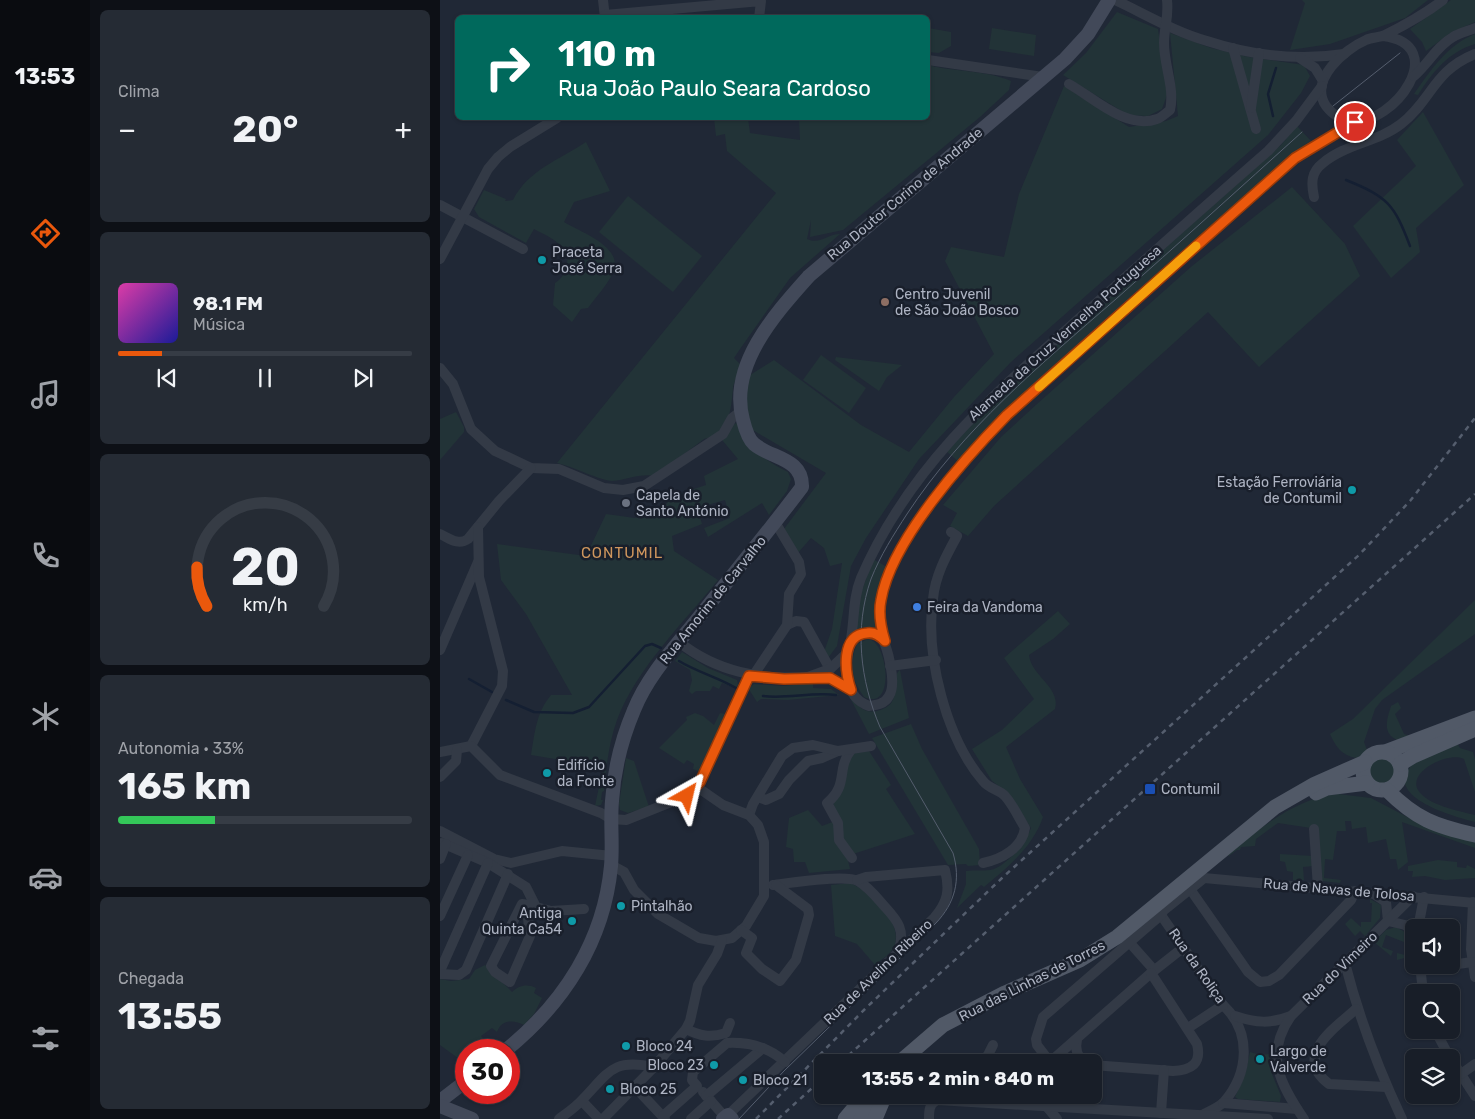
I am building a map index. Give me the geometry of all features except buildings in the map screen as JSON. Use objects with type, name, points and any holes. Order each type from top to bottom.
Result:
[{"type":"main road","points":[[1475,718],[1385,752],[1372,755],[1365,762],[1363,773],[1367,783],[1378,790],[1386,790],[1396,784],[1400,769],[1413,756],[1475,729]]},
{"type":"main road","points":[[1385,752],[1394,756],[1400,769],[1401,788],[1413,804],[1428,814],[1475,828]]},
{"type":"main road","name":"Rua das Linhas de Torres","points":[[909,1054],[943,1025],[1005,993],[1080,960],[1117,937],[1257,824],[1275,807],[1295,795],[1365,762]]},
{"type":"main road","name":"Rua das Linhas de Torres","points":[[1257,824],[1277,811],[1327,788],[1367,783]]},
{"type":"main road","points":[[1386,790],[1403,806],[1427,822],[1475,835]]},
{"type":"main road","points":[[845,1119],[857,1104]]},
{"type":"main road","points":[[861,1119],[870,1104]]},
{"type":"main road","points":[[875,1119],[881,1104]]},
{"type":"street","points":[[603,0],[605,15]]},
{"type":"street","name":"Rua Doutor Corino de Andrade","points":[[740,412],[740,384],[747,364],[783,305],[809,276],[1065,59],[1088,34],[1109,0]]},
{"type":"street","points":[[1115,0],[1205,41],[1233,48],[1299,58],[1344,54]]},
{"type":"street","points":[[1069,84],[1120,116],[1140,120],[1157,119],[1170,110],[1172,99],[1164,42],[1168,24],[1167,0]]},
{"type":"street","points":[[1323,83],[1344,54],[1366,40],[1383,36],[1414,20],[1443,0]]},
{"type":"street","points":[[615,15],[761,1],[759,15]]},
{"type":"street","points":[[1405,42],[1406,32],[1414,20]]},
{"type":"street","points":[[1299,58],[1315,68],[1323,83],[1325,104],[1332,114],[1343,120],[1355,122],[1366,119],[1393,104],[1408,87],[1414,76],[1427,65],[1437,51],[1453,37],[1475,28]]},
{"type":"street","points":[[1383,36],[1405,42],[1412,52],[1415,64],[1414,76]]},
{"type":"street","points":[[1233,48],[1256,129]]},
{"type":"street","points":[[1412,52],[1426,56],[1437,51]]},
{"type":"street","points":[[1250,111],[1259,53]]},
{"type":"street","points":[[1314,197],[1311,185],[1313,174],[1322,163],[1341,152],[1397,127],[1412,114],[1435,82],[1451,66],[1475,54]]},
{"type":"street","points":[[930,60],[1043,77]]},
{"type":"street","name":"Alameda da Cruz Vermelha Portuguesa","points":[[849,648],[852,608],[860,579],[899,506],[940,452],[990,398],[1268,151],[1296,120],[1323,83]]},
{"type":"street","points":[[440,259],[498,157],[554,120]]},
{"type":"street","name":"Alameda da Cruz Vermelha Portuguesa","points":[[885,641],[879,610],[884,584],[893,565],[926,509],[980,443],[1007,415],[1295,158],[1355,122]]},
{"type":"street","points":[[440,205],[523,249]]},
{"type":"street","points":[[440,368],[453,384],[471,429],[495,451],[531,468],[559,470],[604,488],[633,489],[644,486],[723,434],[732,418],[740,412]]},
{"type":"street","name":"Rua Amorim de Carvalho","points":[[612,819],[614,776],[623,739],[634,708],[656,670],[776,522],[802,487],[802,476],[796,467],[754,444],[746,431],[740,412]]},
{"type":"street","points":[[440,534],[457,542],[464,542],[531,468]]},
{"type":"street","points":[[776,522],[801,568],[801,574],[789,594],[787,625]]},
{"type":"street","points":[[440,752],[471,746],[502,686],[503,671],[479,577],[478,527]]},
{"type":"street","points":[[951,532],[957,536],[941,567],[933,599],[932,623],[941,698],[960,744],[983,781],[993,790],[1004,795],[1025,828],[1024,836],[1014,848],[996,860],[984,863]]},
{"type":"street","points":[[440,650],[478,561]]},
{"type":"street","points":[[471,746],[500,775],[601,813],[612,819],[632,818],[679,800],[691,794],[697,787],[751,676],[787,625],[796,621],[804,622],[830,669]]},
{"type":"street","points":[[808,677],[837,665],[856,637],[866,633],[880,635],[885,641],[890,666],[890,695],[885,702],[876,705],[861,703],[851,690],[846,677],[849,648]]},
{"type":"street","points":[[679,642],[711,662],[751,676],[784,679],[830,678],[851,690]]},
{"type":"street","points":[[890,666],[936,660]]},
{"type":"street","points":[[749,815],[782,756],[793,748],[813,744],[838,751]]},
{"type":"street","points":[[758,796],[766,800],[779,794],[789,780],[808,761],[822,758],[838,751],[871,746]]},
{"type":"street","points":[[440,777],[456,760],[457,750]]},
{"type":"street","points":[[851,750],[845,760],[838,794],[827,803],[838,823],[839,840],[852,858]]},
{"type":"street","points":[[443,840],[511,864],[562,851],[611,860],[624,872],[634,890],[658,914],[673,925],[699,938],[716,941],[732,938],[757,910],[764,896],[764,842],[758,826],[749,815],[723,805],[697,787]]},
{"type":"street","points":[[520,1039],[551,1009],[575,976],[589,948],[602,914],[611,860],[612,819]]},
{"type":"street","points":[[1314,828],[1318,888]]},
{"type":"street","points":[[443,840],[468,855],[508,874],[526,887],[531,903],[528,918],[530,936],[510,982],[495,972],[491,966],[522,904],[531,903],[536,907],[551,911],[584,909]]},
{"type":"street","points":[[440,859],[443,840]]},
{"type":"street","points":[[440,916],[468,855]]},
{"type":"street","points":[[488,863],[440,972],[459,975],[466,970],[508,874]]},
{"type":"street","name":"Rua de Avelino Ribeiro","points":[[727,1117],[899,950],[920,932],[944,907],[948,897],[945,870],[866,877],[857,880]]},
{"type":"street","name":"Rua de Navas de Tolosa","points":[[1190,889],[1204,878],[1474,903]]},
{"type":"street","points":[[765,886],[834,879],[857,880],[865,886],[900,925],[901,942],[899,950]]},
{"type":"street","points":[[740,930],[752,938],[746,953],[762,969],[780,980],[796,960],[809,915],[808,909],[776,885]]},
{"type":"street","points":[[440,888],[450,892]]},
{"type":"street","points":[[1043,1054],[1036,1039],[1043,1017],[1190,889],[1248,972],[1260,982],[1269,981],[1279,976],[1351,900],[1355,891]]},
{"type":"street","points":[[1371,892],[1386,902],[1388,921],[1405,926]]},
{"type":"street","name":"Rua do Vimeiro","points":[[1291,1016],[1413,896]]},
{"type":"street","points":[[1420,919],[1424,897]]},
{"type":"street","points":[[1474,903],[1472,962],[1475,977]]},
{"type":"street","name":"Rua da Roliça","points":[[1162,915],[1223,1005],[1235,1016]]},
{"type":"street","points":[[603,1119],[636,1087],[686,1029],[690,1021],[698,985],[717,954],[722,940]]},
{"type":"street","points":[[1102,1066],[1185,1070],[1197,1062],[1200,1054],[1188,1028],[1153,972],[1130,943]]},
{"type":"street","points":[[1060,1054],[1184,947]]},
{"type":"street","points":[[1460,964],[1472,962]]},
{"type":"street","points":[[1345,963],[1356,1009],[1386,1087],[1402,1119]]},
{"type":"street","points":[[1188,1028],[1223,1005]]},
{"type":"street","points":[[1356,1009],[1318,1045],[1314,1062],[1322,1078],[1329,1084],[1386,1087]]},
{"type":"street","points":[[1235,1016],[1263,1023],[1279,1021],[1291,1016]]},
{"type":"street","points":[[1204,1114],[1224,1103],[1240,1074],[1244,1062],[1242,1031],[1235,1016]]},
{"type":"street","points":[[1291,1016],[1281,1030],[1277,1062],[1281,1083],[1304,1119]]},
{"type":"street","points":[[686,1029],[699,1035],[712,1036],[726,1033],[730,1023]]},
{"type":"street","points":[[1077,1040],[1075,1047],[1079,1054]]},
{"type":"street","points":[[727,1117],[692,1080],[693,1072],[727,1043],[763,1048],[778,1055],[784,1062]]},
{"type":"street","points":[[989,1054],[993,1045]]},
{"type":"street","points":[[691,1119],[709,1099],[763,1048]]},
{"type":"street","points":[[560,1119],[582,1101],[610,1069],[639,1063],[654,1067]]},
{"type":"street","points":[[1475,1064],[1461,1074],[1475,1096]]},
{"type":"street","points":[[1161,1113],[1164,1070]]},
{"type":"street","points":[[636,1087],[664,1118],[697,1086]]},
{"type":"street","points":[[440,1101],[455,1089]]},
{"type":"street","points":[[582,1101],[599,1119]]},
{"type":"street","points":[[1224,1103],[1297,1108]]},
{"type":"street","points":[[929,1119],[932,1104]]},
{"type":"street","points":[[1012,1104],[1048,1108],[1204,1114],[1268,1119]]},
{"type":"street","points":[[1048,1104],[1048,1108],[1057,1119]]},
{"type":"street","points":[[440,1106],[472,1119]]},
{"type":"street","points":[[1075,1119],[1084,1110]]},
{"type":"shaded area","points":[[1302,0],[1428,0],[1405,18],[1330,44],[1290,50],[1305,3]]},
{"type":"shaded area","points":[[1451,0],[1475,0],[1475,22],[1452,32],[1426,51],[1422,42],[1410,29]]},
{"type":"shaded area","points":[[1117,12],[1158,29],[1167,95],[1162,109],[1148,116],[1128,115],[1063,75],[1086,53]]},
{"type":"shaded area","points":[[930,28],[951,32],[951,46],[939,53],[930,52]]},
{"type":"shaded area","points":[[992,28],[1036,35],[1034,56],[989,49]]},
{"type":"shaded area","points":[[1170,33],[1211,48],[1249,57],[1304,65],[1310,76],[1301,93],[1268,135],[1011,362],[919,459],[866,538],[851,566],[837,646],[828,658],[824,652],[832,629],[842,563],[830,566],[824,548],[811,538],[797,554],[784,529],[826,473],[751,429],[744,399],[750,375],[774,360],[861,425],[909,452],[954,397],[994,354],[945,261],[951,247],[1004,257],[1019,194],[1064,86],[1129,127],[1166,121],[1178,116]]},
{"type":"shaded area","points":[[1475,34],[1475,44],[1449,58],[1435,71],[1418,95],[1414,94],[1433,67],[1448,51]]},
{"type":"shaded area","points":[[930,65],[1001,77],[1011,81],[1009,90],[980,117],[843,230],[810,237],[811,220],[807,239],[816,241],[840,234],[790,278],[734,358],[741,365],[734,385],[728,419],[719,432],[704,439],[655,476],[644,475],[612,481],[557,463],[776,193],[727,151],[725,134],[716,136],[714,120],[748,120],[750,133],[800,140],[799,120],[930,120]]},
{"type":"shaded area","points":[[1423,112],[1464,185],[1416,228],[1420,252],[1391,278],[1353,226],[1416,166],[1397,140]]},
{"type":"shaded area","points":[[1297,126],[1311,141],[1290,156],[1003,413],[960,463],[946,451],[988,405],[1280,146]]},
{"type":"shaded area","points":[[586,142],[610,191],[574,202],[564,222],[607,248],[613,255],[615,264],[613,273],[605,286],[588,308],[581,309],[572,322],[553,305],[555,283],[562,277],[566,268],[567,260],[563,248],[553,239],[534,229],[526,243],[479,217],[474,209],[484,190],[506,199],[505,201],[513,200],[519,190],[536,173]]},
{"type":"shaded area","points":[[1292,187],[1345,244],[1360,276],[1259,367],[1208,312],[994,506],[968,536],[950,526],[957,513],[943,505],[1001,437],[1192,266]]},
{"type":"shaded area","points":[[628,196],[702,256],[673,292],[599,232]]},
{"type":"shaded area","points":[[821,355],[866,388],[849,413],[803,380]]},
{"type":"shaded area","points":[[836,357],[902,365],[887,377],[879,391],[835,360]]},
{"type":"shaded area","points":[[456,412],[464,427],[464,432],[440,460],[440,419]]},
{"type":"shaded area","points":[[738,423],[751,446],[773,464],[788,472],[791,479],[787,491],[769,515],[762,503],[708,537],[704,528],[730,518],[725,500],[697,508],[702,524],[672,536],[674,551],[718,580],[648,664],[625,701],[612,737],[604,791],[602,792],[601,800],[603,800],[601,805],[595,806],[603,767],[531,755],[537,723],[546,702],[551,695],[572,695],[526,614],[501,580],[497,544],[586,556],[606,514],[635,518],[666,505],[670,497],[706,485],[704,476],[738,459],[722,440],[732,424]]},
{"type":"shaded area","points":[[873,559],[887,567],[883,574],[877,597],[876,628],[863,627],[855,631],[861,593]]},
{"type":"shaded area","points":[[1475,600],[1475,634],[1382,700],[1375,709],[1364,742],[1367,750],[1365,754],[1356,758],[1346,755],[1340,750],[1330,734],[1353,719]]},
{"type":"shaded area","points":[[1058,611],[1070,624],[1053,639],[1029,655],[1035,669],[1054,694],[1056,701],[1055,709],[1006,747],[1020,779],[1043,817],[1033,838],[1018,856],[984,887],[981,885],[957,908],[966,884],[966,871],[996,868],[1020,847],[1031,828],[1007,792],[992,781],[972,749],[1002,730],[1034,699],[1004,658]]},
{"type":"shaded area","points":[[868,639],[875,643],[880,651],[886,674],[885,686],[881,695],[874,699],[864,697],[860,691],[854,678],[852,665],[857,644]]},
{"type":"shaded area","points":[[682,652],[708,668],[737,680],[738,685],[735,688],[722,683],[719,689],[713,686],[710,691],[696,691],[692,694],[689,691],[692,680],[690,670],[675,661]]},
{"type":"shaded area","points":[[900,670],[909,718],[869,734],[848,694],[864,710],[872,712],[886,708],[894,697],[895,679]]},
{"type":"shaded area","points":[[813,683],[813,688],[831,689],[839,695],[788,700],[761,699],[757,702],[748,688],[754,684],[783,686]]},
{"type":"shaded area","points":[[1398,702],[1401,708],[1395,714],[1404,734],[1413,737],[1397,740],[1387,730],[1391,706]]},
{"type":"shaded area","points":[[695,713],[703,716],[714,725],[720,713],[726,714],[700,772],[693,769],[694,764],[687,760],[684,764],[659,748],[687,720],[686,717]]},
{"type":"shaded area","points":[[911,724],[922,749],[979,849],[980,865],[948,865],[872,738]]},
{"type":"shaded area","points":[[1456,742],[1460,748],[1473,752],[1475,759],[1475,792],[1464,759],[1458,757],[1440,760],[1432,764],[1424,770],[1416,783],[1418,790],[1428,800],[1444,807],[1475,815],[1475,822],[1437,810],[1412,795],[1406,785],[1405,775],[1418,759]]},
{"type":"shaded area","points":[[869,751],[891,785],[886,789],[915,834],[847,856],[850,869],[809,873],[805,862],[794,862],[793,849],[786,847],[789,818],[808,810],[822,826],[835,821],[833,803],[844,767],[854,752]]},
{"type":"shaded area","points":[[1382,756],[1388,757],[1396,765],[1396,777],[1388,785],[1382,786],[1376,785],[1368,777],[1367,771],[1368,765],[1376,757]]},
{"type":"shaded area","points":[[626,758],[634,761],[649,807],[628,813],[620,810],[619,804]]},
{"type":"shaded area","points":[[1338,794],[1371,798],[1417,822],[1475,841],[1475,848],[1402,822],[1408,862],[1398,870],[1396,859],[1390,859],[1386,839],[1368,843],[1366,827],[1352,829],[1351,821],[1345,821],[1346,831],[1337,831],[1333,860],[1325,859],[1324,878],[1341,880],[1340,883],[1321,881],[1311,828],[1278,823],[1256,839],[1255,846],[1241,847],[1240,850],[1229,856],[1227,854],[1265,825],[1293,808],[1322,797]]},
{"type":"shaded area","points":[[1280,854],[1313,856],[1314,866],[1303,867],[1304,880],[1293,880],[1293,872],[1287,871],[1285,862],[1280,861]]},
{"type":"shaded area","points":[[1438,860],[1457,862],[1457,867],[1466,868],[1467,865],[1475,869],[1475,878],[1445,880],[1425,876],[1412,877],[1413,871],[1408,871],[1408,866]]},
{"type":"shaded area","points":[[850,883],[867,893],[884,909],[895,928],[896,938],[894,947],[875,965],[857,944],[835,936],[831,885]]},
{"type":"shaded area","points":[[1370,899],[1381,905],[1380,918],[1365,936],[1360,931],[1355,936],[1345,924],[1351,918],[1361,927],[1361,922],[1371,922],[1372,903],[1370,903]]},
{"type":"shaded area","points":[[1396,927],[1405,932],[1405,942],[1386,935],[1382,947],[1393,951],[1391,956],[1374,942],[1386,930]]},
{"type":"shaded area","points":[[1397,953],[1405,955],[1405,958],[1397,960]]},
{"type":"shaded area","points":[[485,965],[512,992],[526,985],[536,988],[534,993],[542,998],[534,1014],[524,1025],[512,1021],[501,1025],[497,1032],[492,1028],[481,1036],[483,1039],[455,1039],[455,1056],[440,1045],[440,979],[451,981],[469,979],[475,970]]},
{"type":"shaded area","points":[[1250,1052],[1260,1055],[1270,1054],[1272,1074],[1281,1096],[1280,1102],[1238,1099],[1235,1097],[1245,1074]]},
{"type":"waterway","points":[[1273,116],[1268,94],[1276,68]]},
{"type":"waterway","points":[[1346,180],[1380,197],[1388,204],[1399,220],[1410,246]]},
{"type":"waterway","points":[[506,700],[534,712],[573,713],[589,707],[645,646],[652,644],[661,648]]},
{"type":"waterway","points":[[679,661],[736,688]]},
{"type":"waterway","points":[[469,679],[492,692]]},
{"type":"waterway","points":[[763,696],[836,695]]},
{"type":"tram line","points":[[1333,106],[1400,53]]},
{"type":"tram line","points":[[739,1119],[784,1071],[936,923],[948,907],[955,891],[956,873],[953,853],[880,727],[873,709],[864,672],[861,635],[862,616],[871,579],[887,545],[929,483],[1004,399],[1302,132]]},
{"type":"railway","points":[[756,1119],[865,1009],[1002,878],[1359,555],[1410,501],[1475,418]]},
{"type":"railway","points":[[850,1054],[1475,494]]},
{"type":"railway","points":[[778,1119],[814,1086]]},
{"type":"slow traffic","points":[[1039,387],[1196,246]]},
{"type":"place","name":"Praceta José Serra","points":[[542,260]]},
{"type":"place","name":"Centro Juvenil de São João Bosco","points":[[885,302]]},
{"type":"place","name":"Estação Ferroviária de Contumil","points":[[1352,490]]},
{"type":"place","name":"Capela de Santo António","points":[[626,503]]},
{"type":"place","name":"Feira da Vandoma","points":[[917,607]]},
{"type":"place","name":"Edifício da Fonte","points":[[547,773]]},
{"type":"place","name":"Contumil","points":[[1150,789]]},
{"type":"place","name":"Pintalhão","points":[[621,906]]},
{"type":"place","name":"Antiga Quinta Ca54","points":[[572,921]]},
{"type":"place","name":"Bloco 24","points":[[626,1046]]},
{"type":"place","name":"Largo de Valverde","points":[[1260,1059]]},
{"type":"place","name":"Bloco 23","points":[[714,1065]]},
{"type":"place","name":"Bloco 21","points":[[743,1080]]},
{"type":"place","name":"Bloco 25","points":[[610,1089]]},
{"type":"district","name":"CONTUMIL","points":[[622,553]]},
{"type":"route","points":[[687,796],[691,794],[700,782],[725,723],[749,676],[784,679],[830,678],[851,690],[846,677],[847,653],[850,643],[856,637],[866,633],[880,635],[885,641],[879,610],[884,584],[893,565],[926,509],[980,443],[1007,415],[1295,158],[1355,122]]}]
